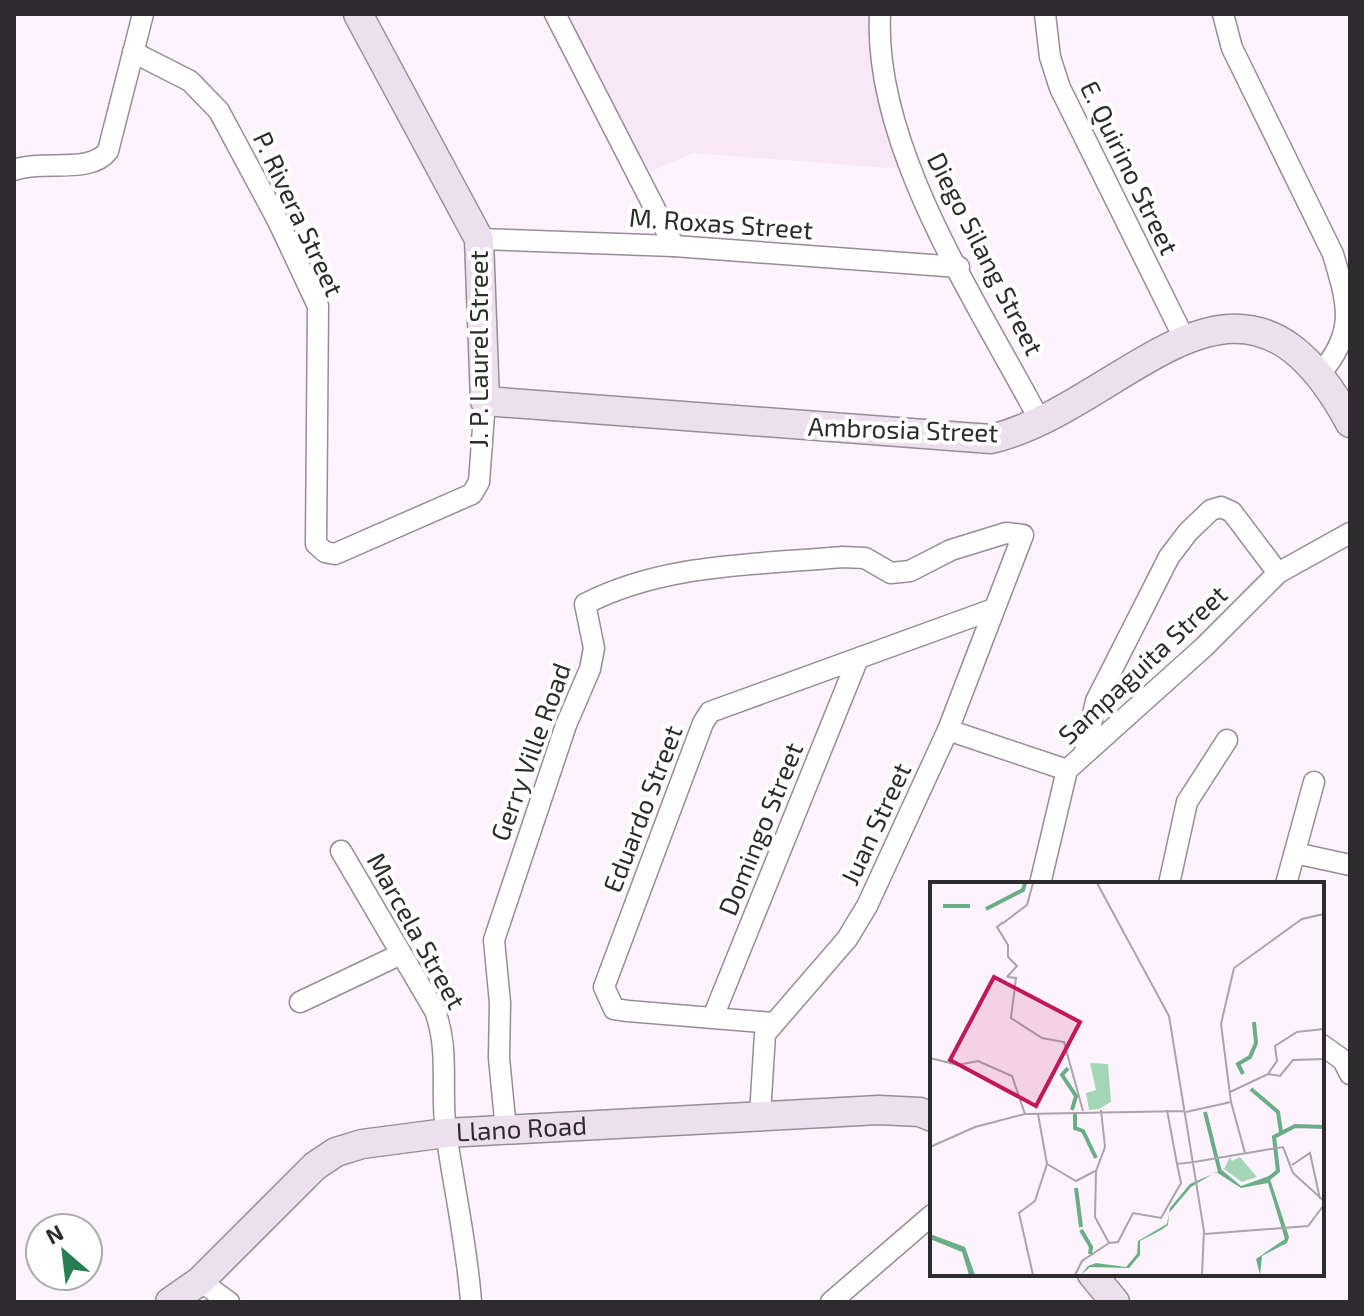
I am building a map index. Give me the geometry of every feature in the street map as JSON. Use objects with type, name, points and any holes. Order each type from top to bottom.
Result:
[{"type":"street","points":[[14,170],[50,163],[88,164],[108,151],[143,14]]},
{"type":"street","name":"J. P. Laurel Street","points":[[316,544],[325,552],[335,554],[472,494],[479,482],[485,401],[479,239],[358,14]]},
{"type":"street","points":[[555,14],[674,246]]},
{"type":"street","name":"Diego Silang Street","points":[[880,14],[879,38],[887,94],[915,178],[1039,419]]},
{"type":"street","name":"E. Quirino Street","points":[[1045,14],[1050,57],[1060,88],[1184,338]]},
{"type":"street","points":[[1223,14],[1232,48],[1333,254],[1343,286],[1347,327],[1340,347],[1319,375]]},
{"type":"street","name":"P. Rivera Street","points":[[133,52],[190,81],[219,111],[278,221],[318,306],[316,544]]},
{"type":"street","name":"M. Roxas Street","points":[[479,239],[674,246],[959,267]]},
{"type":"street","name":"Ambrosia Street","points":[[485,401],[991,439],[1012,434],[1184,338],[1219,328],[1268,335],[1296,351],[1319,375],[1350,423]]},
{"type":"street","points":[[1085,751],[1096,701],[1169,557],[1211,510],[1221,507],[1232,512],[1278,573]]},
{"type":"street","name":"Gerry Ville Road","points":[[506,1130],[499,1058],[500,1003],[494,940],[566,725],[590,669],[594,648],[585,604],[615,589],[672,572],[842,557],[865,558],[891,573],[910,571],[951,550],[1006,533],[1023,535]]},
{"type":"street","name":"Sampaguita Street","points":[[1040,882],[1067,770],[1204,647],[1278,573],[1350,533]]},
{"type":"street","name":"Juan Street","points":[[760,1115],[765,1034],[847,939],[867,906],[948,730],[991,610],[1023,535]]},
{"type":"street","name":"Eduardo Street","points":[[773,1023],[614,1009],[604,987],[698,735],[710,712],[991,610]]},
{"type":"street","name":"Domingo Street","points":[[713,1017],[857,661]]},
{"type":"street","points":[[948,730],[1067,770]]},
{"type":"street","points":[[1169,882],[1187,802],[1227,740]]},
{"type":"street","points":[[1287,882],[1314,782]]},
{"type":"street","name":"Marcela Street","points":[[341,851],[442,1030],[446,1133],[466,1248],[471,1302]]},
{"type":"street","points":[[1295,853],[1350,865]]},
{"type":"street","points":[[300,1002],[401,954]]},
{"type":"street","points":[[1324,1046],[1348,1063]]},
{"type":"street","name":"Llano Road","points":[[170,1302],[200,1281],[284,1193],[336,1152],[362,1144],[446,1133],[760,1115],[879,1110],[920,1112],[930,1116]]},
{"type":"street","points":[[831,1302],[930,1217]]},
{"type":"street","points":[[1094,1276],[1115,1302]]},
{"type":"street","points":[[200,1281],[229,1302]]},
{"type":"shaded area","points":[[566,14],[873,14],[881,95],[900,169],[693,153],[649,172]]}]
